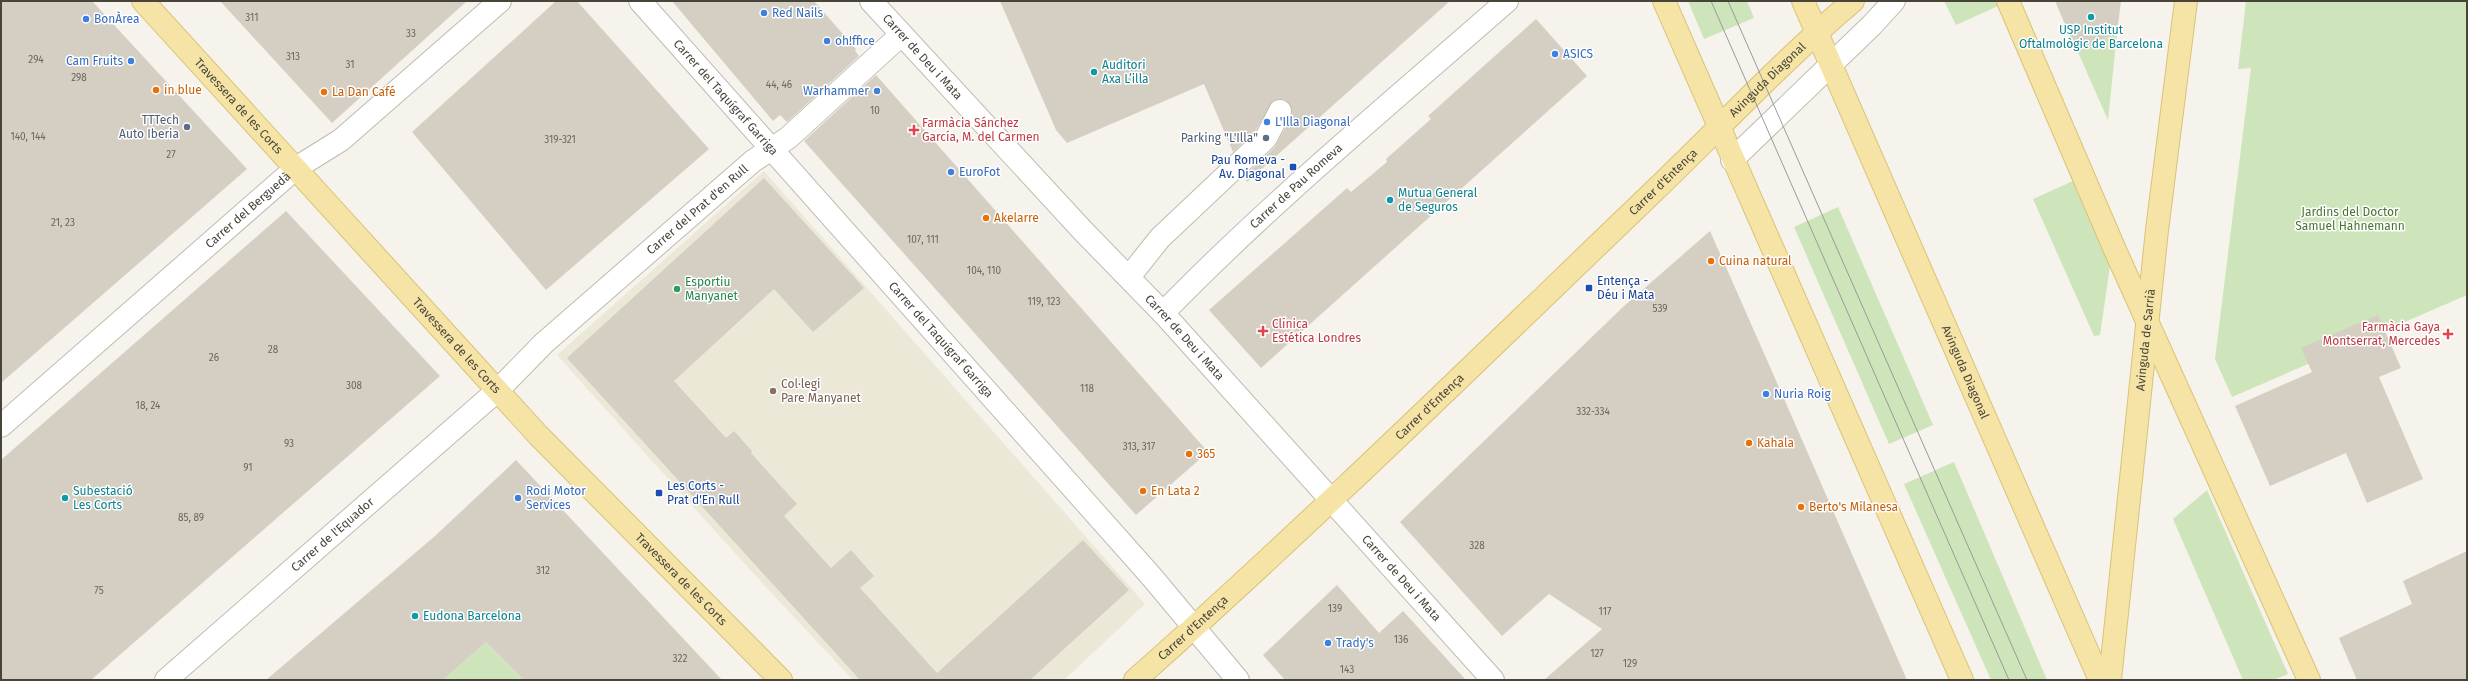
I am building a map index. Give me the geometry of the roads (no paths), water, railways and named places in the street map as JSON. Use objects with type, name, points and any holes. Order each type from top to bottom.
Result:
[{"type":"main road","name":"Travessera de les Corts","points":[[143,1],[538,435],[781,680]]},
{"type":"main road","points":[[1664,1],[1732,160],[1962,680]]},
{"type":"main road","name":"Avinguda Diagonal","points":[[1803,1],[2100,680]]},
{"type":"main road","name":"Avinguda Diagonal","points":[[1718,128],[1817,32],[1853,1]]},
{"type":"main road","points":[[2008,1],[2148,324],[2309,680]]},
{"type":"main road","name":"Avinguda de Sarrià","points":[[2110,680],[2148,324],[2186,1]]},
{"type":"main road","name":"Carrer d'Entença","points":[[1135,680],[1195,628],[1332,499],[1718,128]]},
{"type":"street","name":"Carrer del Berguedà","points":[[1,426],[296,168],[341,140],[500,1]]},
{"type":"street","name":"Carrer del Taquígraf Garriga","points":[[640,1],[1146,570],[1238,680]]},
{"type":"street","name":"Carrer de Deu i Mata","points":[[871,1],[1084,232],[1163,313],[1332,499],[1493,680]]},
{"type":"street","name":"Carrer de Pau Romeva","points":[[1163,313],[1196,279],[1305,177],[1507,1]]},
{"type":"street","points":[[1732,160],[1831,65],[1894,1]]},
{"type":"street","name":"Carrer del Prat d'en Rull","points":[[498,390],[541,346],[753,161],[788,138],[901,35]]},
{"type":"street","points":[[1129,277],[1160,238],[1266,138],[1280,111]]},
{"type":"street","name":"Carrer de l'Equador","points":[[166,680],[498,390]]},
{"type":"tram line","points":[[1711,1],[2009,680]]},
{"type":"tram line","points":[[1728,1],[2027,680]]},
{"type":"place","name":"Red Nails","points":[[764,13]]},
{"type":"place","name":"USP Institut Oftalmològic de Barcelona","points":[[2091,17]]},
{"type":"place","name":"BonÀrea","points":[[86,19]]},
{"type":"place","name":"oh!ffice","points":[[827,41]]},
{"type":"place","name":"ASICS","points":[[1555,54]]},
{"type":"place","name":"Cam Fruits","points":[[131,61]]},
{"type":"place","name":"Auditori Axa L’illa","points":[[1094,72]]},
{"type":"place","name":"in blue","points":[[156,90]]},
{"type":"place","name":"Warhammer","points":[[877,91]]},
{"type":"place","name":"La Dan Café","points":[[324,92]]},
{"type":"place","name":"L'Illa Diagonal","points":[[1267,122]]},
{"type":"place","name":"TTTech Auto Iberia","points":[[187,127]]},
{"type":"place","name":"Farmàcia Sánchez García, M. del Carmen","points":[[914,130]]},
{"type":"place","name":"Parking \"L'Illa\"","points":[[1266,138]]},
{"type":"place","name":"Pau Romeva - Av. Diagonal","points":[[1293,167]]},
{"type":"place","name":"EuroFot","points":[[951,172]]},
{"type":"place","name":"Mutua General de Seguros","points":[[1390,200]]},
{"type":"place","name":"Akelarre","points":[[986,218]]},
{"type":"place","name":"Cuina natural","points":[[1711,261]]},
{"type":"place","name":"Entença - Déu i Mata","points":[[1589,288]]},
{"type":"place","name":"Esportiu Manyanet","points":[[677,289]]},
{"type":"place","name":"Clínica Estética Londres","points":[[1263,331]]},
{"type":"place","name":"Farmàcia Gaya Montserrat, Mercedes","points":[[2448,334]]},
{"type":"place","name":"Col·legi Pare Manyanet","points":[[773,391]]},
{"type":"place","name":"Nuria Roig","points":[[1766,394]]},
{"type":"place","name":"Kahala","points":[[1749,443]]},
{"type":"place","name":"365","points":[[1189,454]]},
{"type":"place","name":"En Lata 2","points":[[1143,491]]},
{"type":"place","name":"Les Corts - Prat d'En Rull","points":[[659,493]]},
{"type":"place","name":"Subestació Les Corts","points":[[65,498]]},
{"type":"place","name":"Rodi Motor Services","points":[[518,498]]},
{"type":"place","name":"Berto's Milanesa","points":[[1801,507]]},
{"type":"place","name":"Eudona Barcelona","points":[[415,616]]},
{"type":"place","name":"Trady's","points":[[1328,643]]},
{"type":"park label","name":"Jardins del Doctor Samuel Hahnemann","points":[[2350,219]]}]
